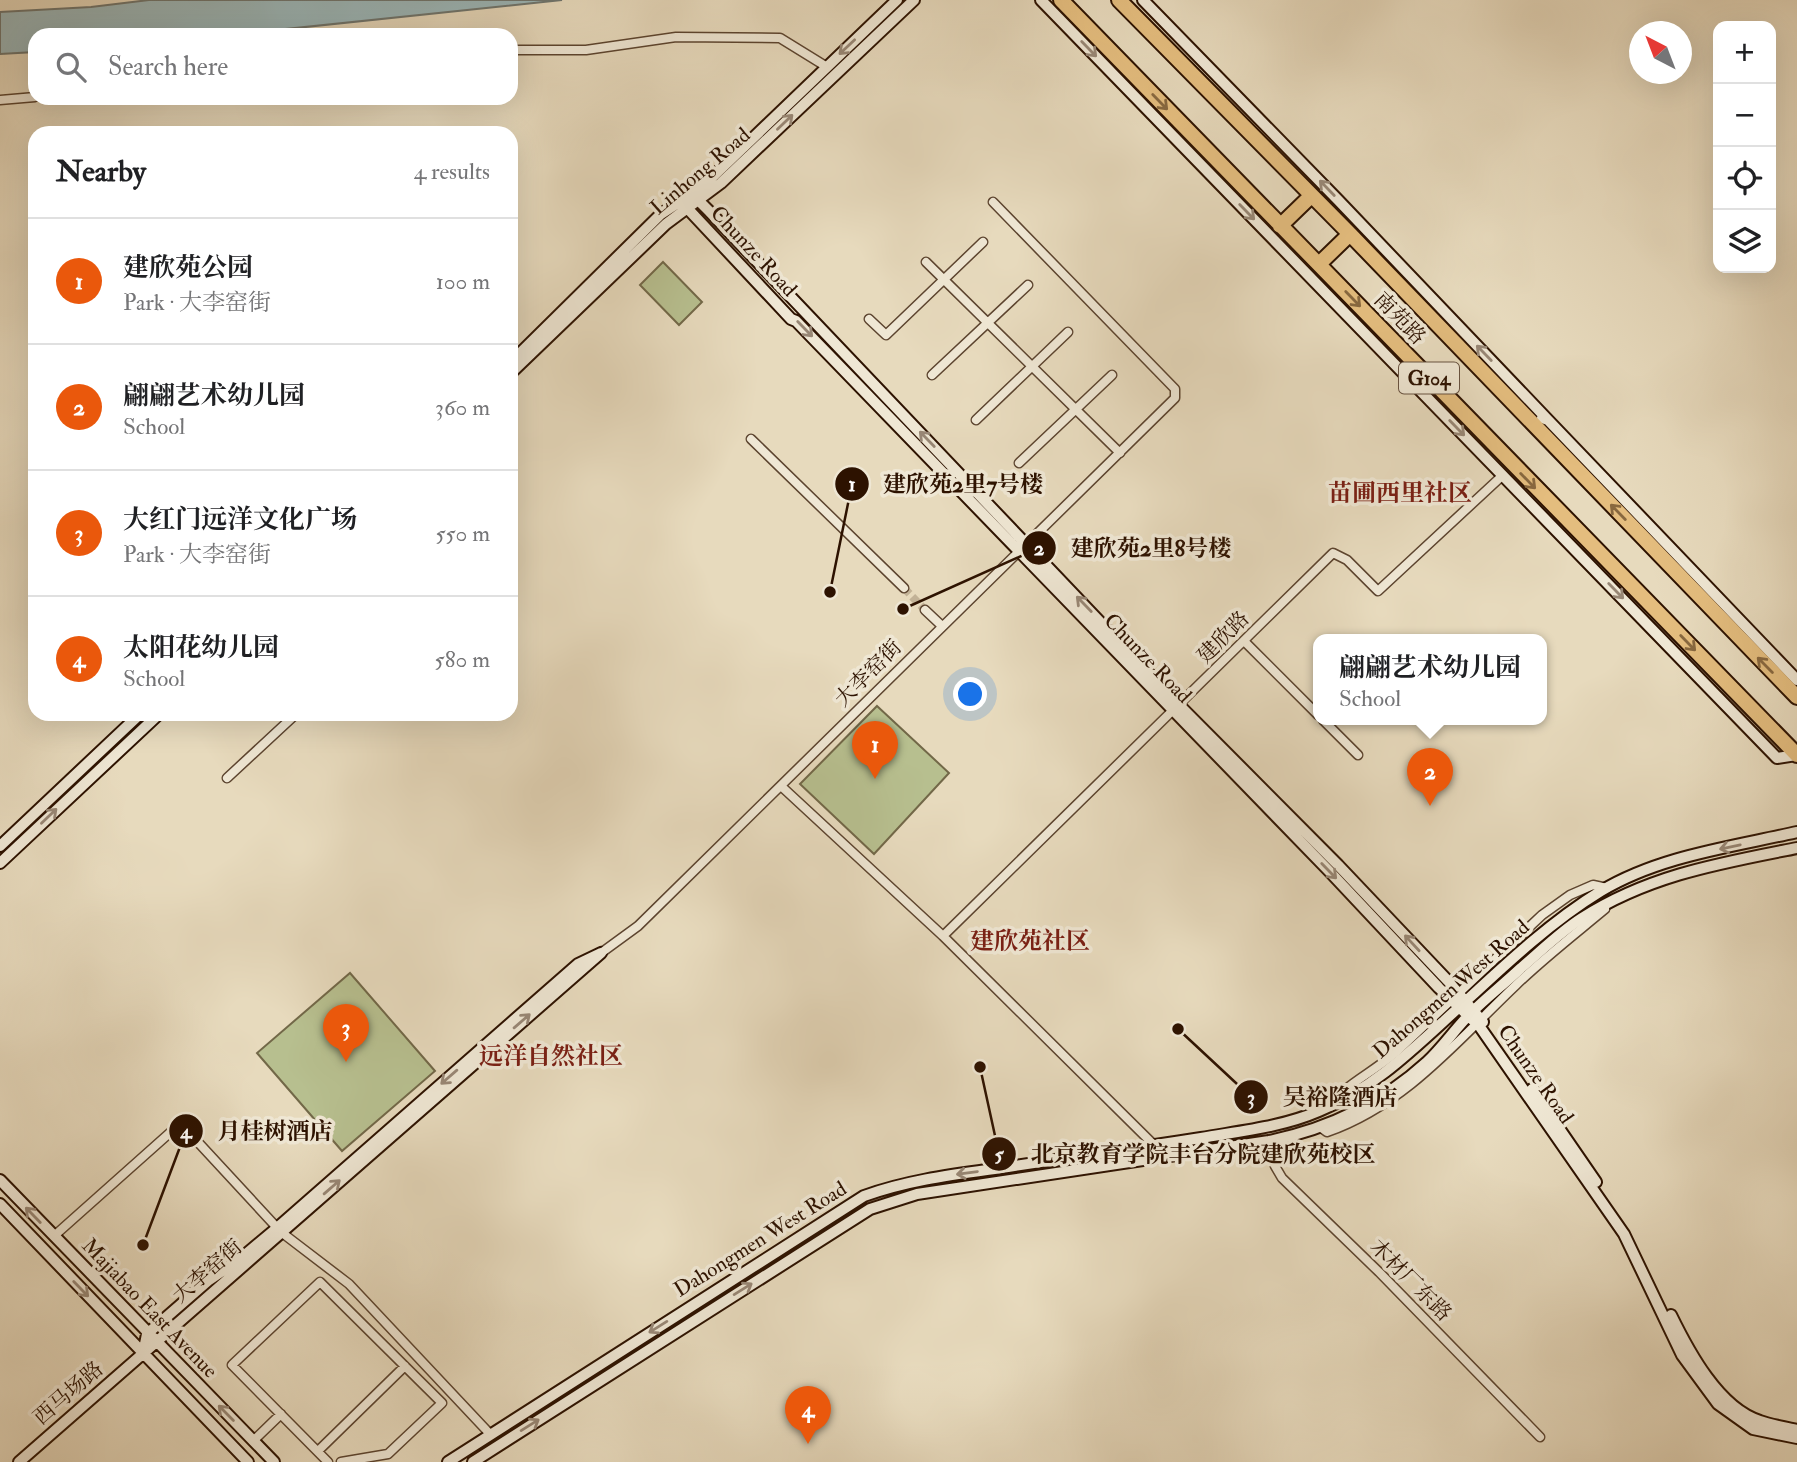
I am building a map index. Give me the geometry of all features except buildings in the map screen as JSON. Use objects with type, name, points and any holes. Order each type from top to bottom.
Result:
[{"type":"highway","name":"南苑路","points":[[1061,0],[1797,755]]},
{"type":"highway","name":"南苑路","points":[[1119,0],[1350,234],[1797,697]]},
{"type":"highway","points":[[1280,226],[1311,195]]},
{"type":"highway","points":[[1319,264],[1350,234]]},
{"type":"street","name":"Linhong Road","points":[[518,355],[661,213],[703,186],[897,0]]},
{"type":"street","name":"Linhong Road","points":[[518,366],[666,224],[721,183],[914,0]]},
{"type":"street","points":[[1041,0],[1777,758],[1797,755]]},
{"type":"street","points":[[1143,0],[1300,160],[1797,680]]},
{"type":"street","points":[[518,50],[586,50],[676,37],[780,38],[827,67]]},
{"type":"street","points":[[0,100],[28,97]]},
{"type":"street","name":"Chunze Road","points":[[1023,549],[699,201],[687,196],[688,209],[1176,708],[1338,865],[1475,1017],[1560,1128],[1629,1231],[1688,1350],[1723,1398],[1758,1421],[1797,1430]]},
{"type":"street","name":"大李窑街","points":[[143,1354],[279,1230],[601,953],[638,926],[1175,398],[1175,390],[993,202]]},
{"type":"street","points":[[869,319],[886,335],[984,242]]},
{"type":"street","points":[[926,262],[1120,453]]},
{"type":"street","points":[[932,375],[1028,285]]},
{"type":"street","points":[[976,419],[1068,331]]},
{"type":"street","points":[[1019,463],[1112,374]]},
{"type":"street","points":[[1522,411],[1548,420]]},
{"type":"street","points":[[751,439],[904,588]]},
{"type":"street","name":"建欣路","points":[[943,936],[1333,554],[1347,560],[1378,591],[1503,475]]},
{"type":"street","points":[[1710,590],[1732,632]]},
{"type":"street","points":[[925,610],[942,626]]},
{"type":"street","points":[[1244,641],[1313,710]]},
{"type":"street","points":[[0,846],[133,721]]},
{"type":"street","points":[[0,863],[152,721]]},
{"type":"street","points":[[227,778],[288,721]]},
{"type":"street","points":[[1328,725],[1358,755]]},
{"type":"street","points":[[781,786],[943,936],[1154,1145]]},
{"type":"street","name":"Dahongmen West Road","points":[[448,1462],[864,1196],[915,1181],[1297,1121],[1354,1094],[1388,1071],[1420,1045],[1459,1001],[1568,913],[1607,888],[1628,876],[1666,863],[1797,832]]},
{"type":"street","name":"Dahongmen West Road","points":[[473,1462],[870,1209],[917,1194],[1269,1141],[1320,1127],[1396,1091],[1413,1079],[1429,1060],[1581,918],[1624,894],[1670,876],[1797,848]]},
{"type":"street","name":"Chunze Road","points":[[1475,1017],[1624,1234],[1682,1355],[1718,1404],[1753,1429],[1797,1438]]},
{"type":"street","points":[[54,1236],[173,1130],[183,1126],[279,1230],[349,1284],[490,1434]]},
{"type":"street","name":"木材厂东路","points":[[1269,1141],[1275,1166],[1282,1178],[1379,1272],[1540,1437]]},
{"type":"street","name":"Majiabao East Avenue","points":[[0,1180],[274,1462]]},
{"type":"street","points":[[0,1204],[248,1462]]},
{"type":"street","name":"大李窑街","points":[[147,1334],[209,1280],[279,1230]]},
{"type":"street","points":[[328,1462],[232,1366],[320,1282],[442,1403],[388,1454],[341,1462]]},
{"type":"street","points":[[336,1296],[349,1284]]},
{"type":"street","points":[[143,1354],[147,1334]]},
{"type":"street","name":"西马场路","points":[[19,1462],[143,1354]]},
{"type":"street","points":[[318,1451],[405,1366]]},
{"type":"street","points":[[253,1441],[281,1414]]},
{"type":"green space","points":[[663,262],[702,302],[679,325],[640,285]]},
{"type":"green space","points":[[877,706],[949,773],[874,854],[800,784]]},
{"type":"green space","points":[[350,973],[435,1071],[342,1151],[257,1053]]},
{"type":"water","points":[[149,0],[562,0],[296,28],[28,28],[28,52],[0,54],[0,12],[91,7]]},
{"type":"tunnel","points":[[904,588],[925,610]]},
{"type":"place","name":"建欣苑2里7号楼","points":[[830,592]]},
{"type":"place","name":"建欣苑2里8号楼","points":[[903,609]]},
{"type":"place","name":"建欣苑公园","points":[[875,779]]},
{"type":"place","name":"翩翩艺术幼儿园","points":[[1430,806]]},
{"type":"place","name":"吴裕隆酒店","points":[[1178,1029]]},
{"type":"place","name":"大红门远洋文化广场","points":[[346,1062]]},
{"type":"place","name":"北京教育学院丰台分院建欣苑校区","points":[[980,1067]]},
{"type":"place","name":"月桂树酒店","points":[[143,1245]]},
{"type":"place","name":"太阳花幼儿园","points":[[808,1444]]},
{"type":"district","name":"苗圃西里社区","points":[[1400,493]]},
{"type":"district","name":"建欣苑社区","points":[[1030,941]]},
{"type":"district","name":"远洋自然社区","points":[[551,1056]]}]
